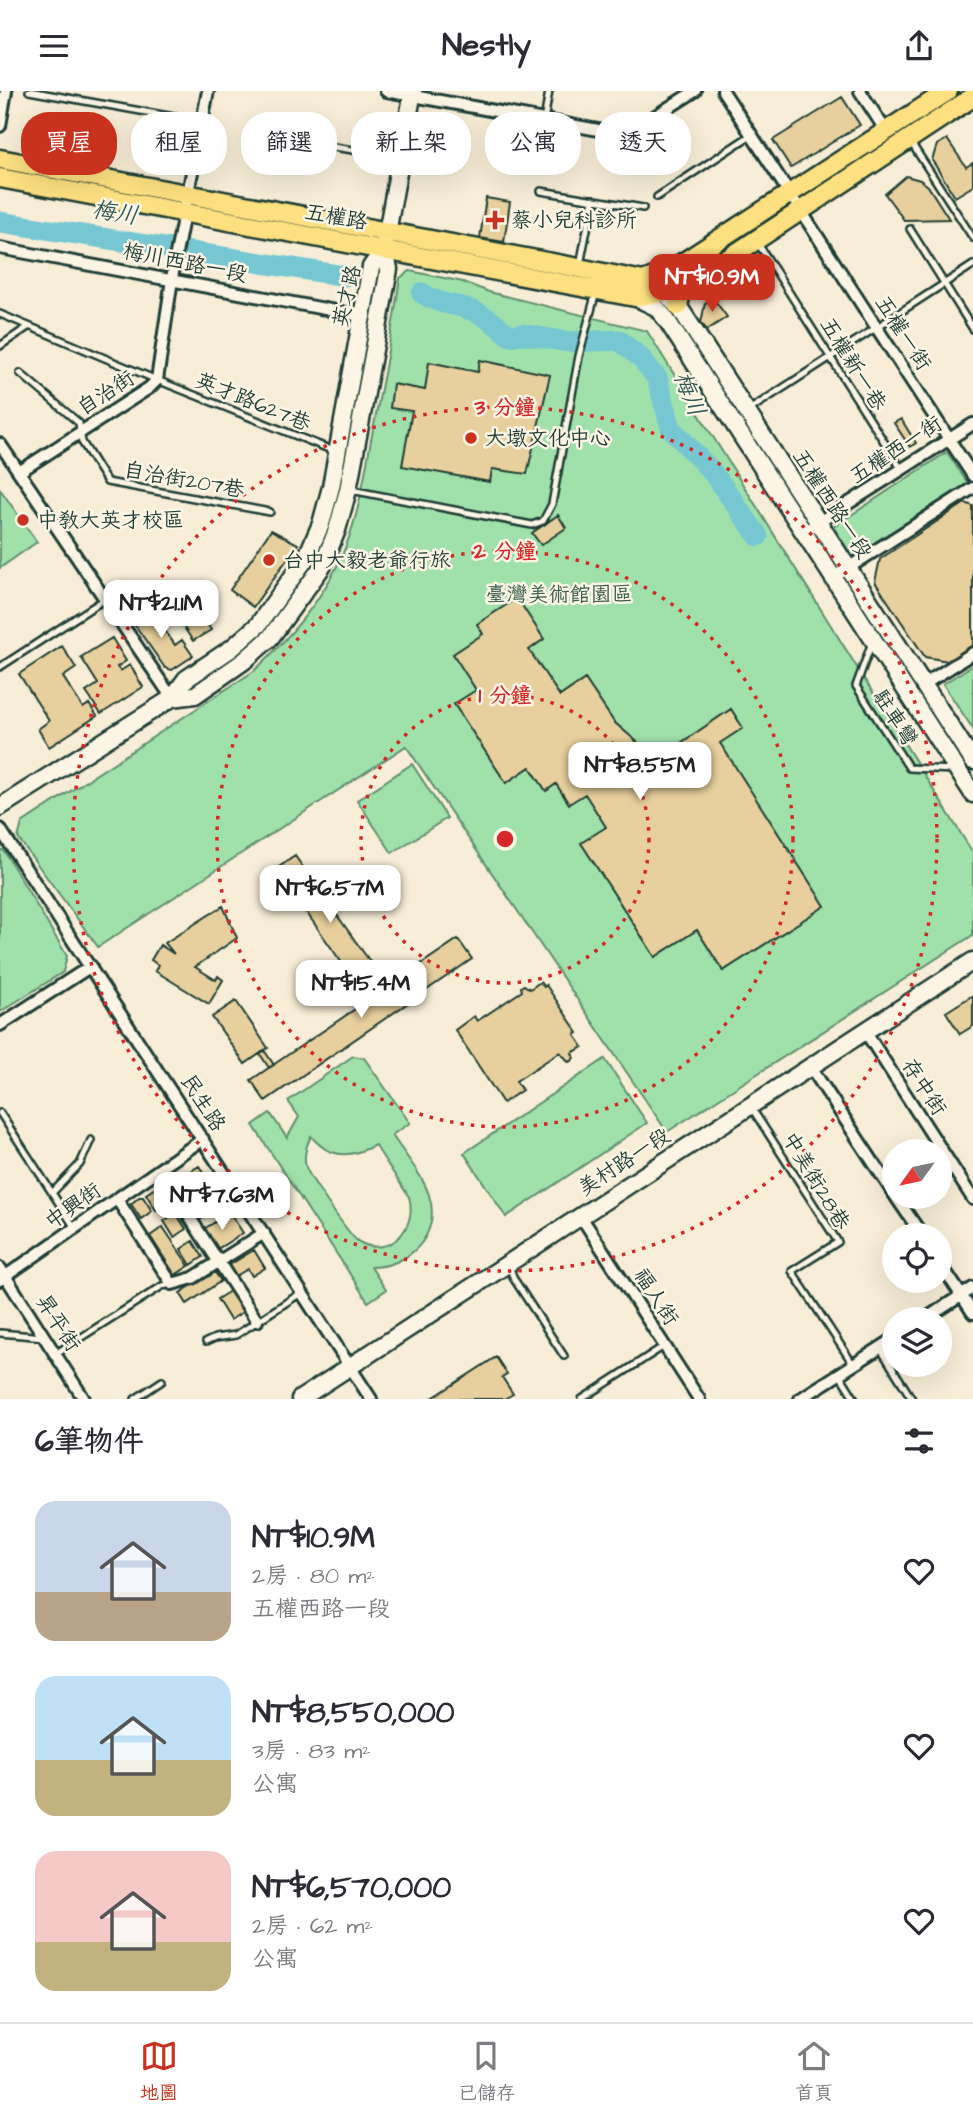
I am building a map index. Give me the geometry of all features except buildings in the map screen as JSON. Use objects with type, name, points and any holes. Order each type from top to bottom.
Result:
[{"type":"main road","points":[[639,289],[948,91]]},
{"type":"main road","points":[[409,112],[413,93]]},
{"type":"main road","points":[[670,271],[662,291],[674,303],[755,239],[973,97]]},
{"type":"main road","name":"五權路","points":[[0,159],[187,204]]},
{"type":"main road","points":[[386,240],[398,175]]},
{"type":"main road","name":"五權路","points":[[0,178],[187,204],[386,240],[579,268],[639,289]]},
{"type":"main road","name":"五權路","points":[[386,240],[596,290],[662,291]]},
{"type":"main road","name":"英才路","points":[[0,807],[172,698],[186,679],[232,648],[258,625],[293,578],[306,558],[321,524],[372,267],[386,240]]},
{"type":"main road","name":"英才路","points":[[172,698],[195,695],[244,661],[270,638],[322,566],[337,530],[348,489],[389,269],[386,240]]},
{"type":"main road","name":"五權西路一段","points":[[639,289],[656,307],[674,303]]},
{"type":"main road","name":"五權西路一段","points":[[674,303],[748,411],[812,527]]},
{"type":"main road","name":"五權西路一段","points":[[674,303],[841,573],[923,685],[973,760]]},
{"type":"main road","name":"五權西路一段","points":[[841,573],[874,639],[973,795]]},
{"type":"main road","name":"美村路一段","points":[[303,1398],[973,961]]},
{"type":"street","points":[[0,126],[5,91]]},
{"type":"street","points":[[204,112],[208,91]]},
{"type":"street","points":[[386,91],[413,93],[502,112]]},
{"type":"street","points":[[581,127],[628,132],[695,91]]},
{"type":"street","name":"五權一街","points":[[723,91],[973,477]]},
{"type":"street","points":[[860,91],[886,131]]},
{"type":"street","points":[[187,204],[192,175]]},
{"type":"street","name":"自治街","points":[[19,472],[149,388],[157,380],[187,204]]},
{"type":"street","name":"梅川西路一段","points":[[0,249],[362,316]]},
{"type":"street","name":"五權西一街","points":[[812,527],[973,424]]},
{"type":"street","points":[[0,444],[172,698]]},
{"type":"street","points":[[841,573],[973,488]]},
{"type":"street","points":[[923,685],[973,653]]},
{"type":"street","points":[[957,770],[973,760]]},
{"type":"street","name":"民生路","points":[[0,829],[372,1399]]},
{"type":"street","points":[[0,1025],[91,966]]},
{"type":"street","name":"存中街","points":[[865,1031],[973,1199]]},
{"type":"street","points":[[810,1066],[882,1175]]},
{"type":"street","name":"中興街","points":[[2,1275],[203,1139]]},
{"type":"street","points":[[159,1170],[257,1321]]},
{"type":"street","points":[[117,1199],[172,1284],[193,1278],[264,1233]]},
{"type":"street","name":"福人街","points":[[580,1215],[699,1399]]},
{"type":"street","name":"昇平街","points":[[2,1275],[84,1399]]},
{"type":"street","points":[[952,1281],[973,1314]]},
{"type":"street","points":[[944,1307],[973,1288]]},
{"type":"street","points":[[800,1399],[812,1396],[853,1364],[880,1348]]},
{"type":"lane","points":[[29,91],[146,112]]},
{"type":"lane","points":[[546,112],[550,91]]},
{"type":"lane","points":[[657,197],[752,135]]},
{"type":"lane","points":[[909,139],[971,230],[973,238]]},
{"type":"lane","points":[[541,191],[643,208]]},
{"type":"lane","points":[[579,268],[593,199]]},
{"type":"lane","points":[[910,229],[973,329]]},
{"type":"lane","name":"五權新一巷","points":[[755,239],[902,470]]},
{"type":"lane","points":[[748,411],[973,265]]},
{"type":"lane","points":[[348,489],[532,525],[543,521],[552,504],[579,356],[596,290]]},
{"type":"lane","name":"英才路627巷","points":[[0,314],[337,452]]},
{"type":"lane","points":[[0,346],[28,327]]},
{"type":"lane","points":[[20,373],[79,423],[80,433]]},
{"type":"lane","name":"自治街207巷","points":[[80,433],[82,442],[107,482],[270,512]]},
{"type":"lane","points":[[0,667],[105,599]]},
{"type":"lane","name":"駐車彎","points":[[874,639],[856,686],[863,698],[909,768],[957,770]]},
{"type":"lane","name":"中美街28巷","points":[[750,1105],[838,1242],[792,1271],[853,1364]]},
{"type":"lane","points":[[0,1113],[75,1228]]},
{"type":"lane","points":[[52,1193],[80,1164],[91,1140]]},
{"type":"lane","points":[[508,1263],[514,1279],[564,1356]]},
{"type":"lane","points":[[55,1355],[162,1286],[172,1284]]},
{"type":"lane","points":[[206,1342],[236,1335],[302,1293]]},
{"type":"lane","points":[[0,1333],[44,1337]]},
{"type":"lane","points":[[582,1399],[665,1345]]},
{"type":"lane","points":[[880,1348],[912,1399]]},
{"type":"lane","points":[[839,1374],[855,1399]]},
{"type":"lane","points":[[135,1399],[162,1381]]},
{"type":"green space","name":"臺灣美術館園區","points":[[410,271],[463,282],[489,292],[647,331],[973,853],[973,935],[667,1132],[406,746],[98,947],[18,838],[22,823],[254,671],[289,636],[319,597],[343,553],[354,521],[400,278]]},
{"type":"green space","points":[[947,452],[970,487],[856,562],[833,527]]},
{"type":"green space","points":[[0,489],[37,542],[0,568]]},
{"type":"green space","points":[[973,665],[973,729],[943,684]]},
{"type":"green space","points":[[412,764],[447,818],[392,853],[357,800]]},
{"type":"green space","points":[[0,849],[4,851],[67,956],[63,972],[0,1012]]},
{"type":"green space","points":[[353,1056],[364,1058],[410,1123],[392,1135],[426,1187],[432,1209],[431,1223],[419,1246],[409,1255],[385,1266],[371,1267],[386,1290],[368,1302],[253,1125],[270,1113],[287,1138],[299,1117],[288,1101]],"holes":[[[311,1136],[318,1144],[341,1154],[357,1152],[375,1145],[409,1197],[409,1219],[399,1237],[381,1246],[370,1246],[355,1238],[331,1207],[306,1167],[306,1151]]]},
{"type":"green space","points":[[605,1059],[647,1123],[506,1217],[464,1153]]},
{"type":"waterway","name":"梅川","points":[[0,222],[345,276]]},
{"type":"waterway","name":"梅川","points":[[422,293],[441,302],[477,312],[510,336],[522,334],[568,342],[619,340],[640,357],[657,378],[671,428],[713,473],[758,536]]},
{"type":"place","name":"蔡小兒科診所","points":[[495,220]]},
{"type":"place","name":"大墩文化中心","points":[[471,438]]},
{"type":"place","name":"中教大英才校區","points":[[23,520]]},
{"type":"place","name":"台中大毅老爺行旅","points":[[269,560]]}]
